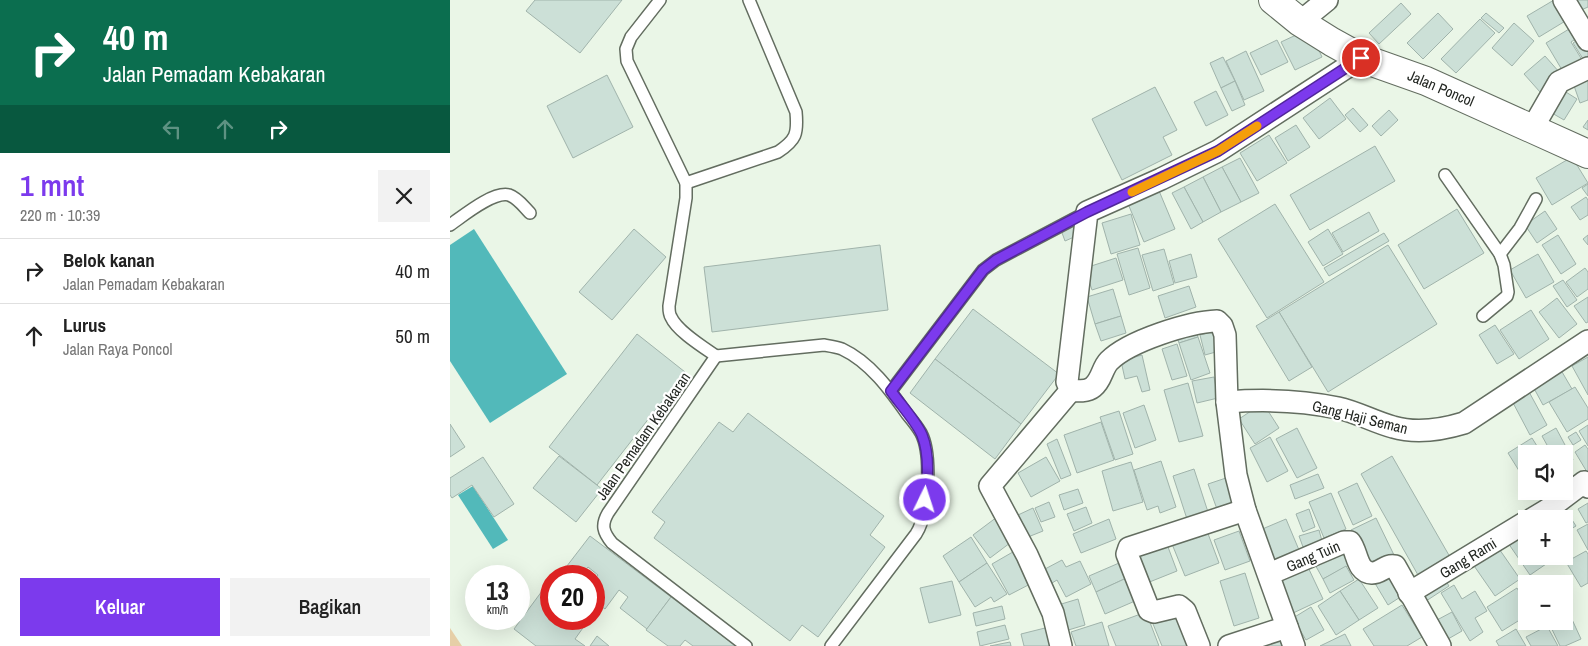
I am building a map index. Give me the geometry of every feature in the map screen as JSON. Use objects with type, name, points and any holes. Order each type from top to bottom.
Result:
[{"type":"street","name":"Jalan Poncol","points":[[1273,0],[1300,22],[1361,58],[1426,81],[1588,154]]},
{"type":"street","points":[[1300,22],[1327,0]]},
{"type":"street","points":[[1564,0],[1588,40]]},
{"type":"street","points":[[1228,646],[1290,636],[1245,510],[1236,475],[1228,402],[1225,335],[1222,326],[1217,322],[1208,322],[1159,334],[1116,355],[1107,363],[1099,381],[1092,389],[1079,392],[1071,390],[1067,382],[1087,212],[1218,151],[1361,58]]},
{"type":"street","points":[[1532,129],[1559,82],[1588,68]]},
{"type":"street","name":"Gang Haji Seman","points":[[1228,402],[1270,399],[1301,402],[1340,408],[1394,428],[1422,431],[1444,430],[1464,423],[1588,341]]},
{"type":"street","points":[[1061,646],[1053,613],[1027,555],[990,486],[1071,390]]},
{"type":"street","points":[[1547,510],[1587,483]]},
{"type":"street","points":[[1199,646],[1185,611],[1179,606],[1154,612],[1149,610],[1127,550],[1245,510]]},
{"type":"street","name":"Gang Rami","points":[[1409,593],[1518,527]]},
{"type":"street","name":"Gang Tuin","points":[[1269,574],[1347,541],[1352,544],[1363,570],[1376,573],[1390,566],[1395,566],[1440,646]]},
{"type":"lane","points":[[660,0],[631,37],[626,49],[626,61],[686,183],[686,198],[669,306],[670,316],[683,331],[716,356],[824,345],[841,348],[862,361],[891,391],[921,433],[924,442],[927,485],[922,523],[916,534],[831,646]]},
{"type":"lane","points":[[686,183],[778,152],[789,145],[796,135],[796,112],[749,0]]},
{"type":"lane","points":[[1445,175],[1500,254],[1504,265],[1507,296],[1483,316]]},
{"type":"lane","points":[[450,225],[481,204],[499,196],[509,195],[517,199],[530,213]]},
{"type":"lane","points":[[1500,254],[1520,228],[1536,199]]},
{"type":"lane","points":[[891,391],[983,270],[996,260],[1087,212]]},
{"type":"lane","name":"Jalan Pemadam Kebakaran","points":[[716,356],[608,513],[603,521],[603,529],[612,543],[746,646]]},
{"type":"shaded area","points":[[450,628],[462,646],[450,646]]},
{"type":"water","points":[[474,229],[567,374],[490,423],[450,361],[450,245]]},
{"type":"water","points":[[473,486],[508,540],[493,549],[458,495]]},
{"type":"building","points":[[535,0],[622,0],[580,53],[526,11]]},
{"type":"building","points":[[1554,0],[1567,20],[1539,37],[1527,16]]},
{"type":"building","points":[[1574,0],[1588,0],[1588,7],[1579,11]]},
{"type":"building","points":[[1401,3],[1411,14],[1379,44],[1369,33]]},
{"type":"building","points":[[1438,13],[1453,29],[1423,59],[1407,43]]},
{"type":"building","points":[[1486,13],[1504,28],[1499,33],[1481,18]]},
{"type":"building","points":[[1480,19],[1495,33],[1456,73],[1441,59]]},
{"type":"building","points":[[1514,23],[1534,41],[1512,66],[1492,48]]},
{"type":"building","points":[[1574,26],[1580,36],[1571,42],[1584,63],[1565,75],[1546,43]]},
{"type":"building","points":[[1309,29],[1322,57],[1295,70],[1281,42]]},
{"type":"building","points":[[1582,37],[1588,46],[1588,61],[1585,62],[1573,43]]},
{"type":"building","points":[[1277,40],[1288,62],[1261,75],[1250,53]]},
{"type":"building","points":[[1246,51],[1264,91],[1244,100],[1226,61]]},
{"type":"building","points":[[1545,56],[1560,73],[1540,92],[1524,74]]},
{"type":"building","points":[[1223,57],[1235,81],[1221,88],[1210,63]]},
{"type":"building","points":[[607,75],[633,127],[573,158],[547,106]]},
{"type":"building","points":[[1588,75],[1588,100],[1580,103],[1572,80]]},
{"type":"building","points":[[1235,81],[1245,105],[1232,111],[1221,88]]},
{"type":"building","points":[[1155,87],[1177,130],[1163,137],[1172,155],[1122,180],[1092,119]]},
{"type":"building","points":[[1558,87],[1577,99],[1564,120],[1545,109]]},
{"type":"building","points":[[1216,91],[1228,115],[1206,126],[1194,102]]},
{"type":"building","points":[[1330,98],[1346,119],[1319,139],[1303,118]]},
{"type":"building","points":[[1353,108],[1368,125],[1360,132],[1345,115]]},
{"type":"building","points":[[1389,110],[1398,120],[1381,136],[1372,126]]},
{"type":"building","points":[[1588,120],[1588,130],[1583,127]]},
{"type":"building","points":[[1296,125],[1310,147],[1288,161],[1275,138]]},
{"type":"building","points":[[1269,135],[1287,163],[1257,181],[1240,153]]},
{"type":"building","points":[[1375,146],[1395,181],[1310,230],[1290,195]]},
{"type":"building","points":[[1572,157],[1588,183],[1552,205],[1536,178]]},
{"type":"building","points":[[1240,158],[1259,193],[1241,202],[1222,167]]},
{"type":"building","points":[[1222,167],[1241,202],[1221,212],[1203,177]]},
{"type":"building","points":[[1203,177],[1221,212],[1203,222],[1184,187]]},
{"type":"building","points":[[1588,184],[1588,196],[1582,188]]},
{"type":"building","points":[[1157,186],[1175,229],[1144,242],[1126,199]]},
{"type":"building","points":[[1184,187],[1203,222],[1191,229],[1172,193]]},
{"type":"building","points":[[1586,197],[1588,200],[1588,215],[1580,220],[1571,207]]},
{"type":"building","points":[[1275,204],[1324,282],[1267,318],[1218,239]]},
{"type":"building","points":[[1457,209],[1484,253],[1424,289],[1398,245]]},
{"type":"building","points":[[1545,211],[1557,229],[1537,243],[1525,225]]},
{"type":"building","points":[[1369,212],[1379,231],[1343,252],[1332,233]]},
{"type":"building","points":[[1131,214],[1140,245],[1111,254],[1102,223]]},
{"type":"building","points":[[1076,224],[1081,234],[1065,241],[1061,230]]},
{"type":"building","points":[[634,229],[666,257],[612,320],[579,292]]},
{"type":"building","points":[[1328,229],[1343,254],[1323,266],[1308,242]]},
{"type":"building","points":[[1384,233],[1389,241],[1329,276],[1324,268]]},
{"type":"building","points":[[1558,235],[1576,264],[1561,274],[1542,245]]},
{"type":"building","points":[[1588,235],[1588,245],[1583,239]]},
{"type":"building","points":[[880,245],[888,310],[712,332],[704,267]]},
{"type":"building","points":[[1388,245],[1437,324],[1328,392],[1279,312]]},
{"type":"building","points":[[1138,248],[1150,288],[1129,295],[1117,254]]},
{"type":"building","points":[[1164,249],[1174,284],[1153,291],[1142,255]]},
{"type":"building","points":[[1191,254],[1197,277],[1175,283],[1169,261]]},
{"type":"building","points":[[1538,254],[1554,282],[1526,298],[1510,270]]},
{"type":"building","points":[[1116,258],[1123,280],[1092,290],[1085,268]]},
{"type":"building","points":[[1585,268],[1588,272],[1588,289],[1577,297],[1566,282]]},
{"type":"building","points":[[1563,280],[1577,300],[1567,307],[1553,286]]},
{"type":"building","points":[[1189,286],[1196,307],[1165,318],[1158,296]]},
{"type":"building","points":[[1113,289],[1121,316],[1095,324],[1087,297]]},
{"type":"building","points":[[1588,297],[1588,322],[1586,323],[1574,306]]},
{"type":"building","points":[[1557,298],[1577,324],[1559,338],[1539,312]]},
{"type":"building","points":[[973,309],[1059,374],[1021,424],[935,359]]},
{"type":"building","points":[[1531,310],[1549,339],[1519,359],[1500,330]]},
{"type":"building","points":[[1279,312],[1312,367],[1289,381],[1256,326]]},
{"type":"building","points":[[1121,316],[1126,333],[1101,341],[1095,324]]},
{"type":"building","points":[[1495,325],[1514,354],[1497,364],[1479,335]]},
{"type":"building","points":[[1195,328],[1198,337],[1179,343],[1175,332]]},
{"type":"building","points":[[1218,330],[1223,350],[1205,355],[1200,335]]},
{"type":"building","points":[[637,334],[685,372],[597,485],[549,447]]},
{"type":"building","points":[[1198,337],[1210,373],[1191,380],[1179,343]]},
{"type":"building","points":[[1177,344],[1187,376],[1172,380],[1162,349]]},
{"type":"building","points":[[1142,355],[1150,390],[1142,392],[1137,376],[1125,379],[1121,361]]},
{"type":"building","points":[[1588,357],[1588,395],[1572,366]]},
{"type":"building","points":[[935,359],[1021,424],[995,459],[910,393]]},
{"type":"building","points":[[1558,365],[1572,389],[1543,405],[1530,381]]},
{"type":"building","points":[[1214,377],[1218,398],[1197,403],[1192,381]]},
{"type":"building","points":[[1188,383],[1203,436],[1179,442],[1164,390]]},
{"type":"building","points":[[1575,387],[1588,408],[1588,419],[1567,432],[1549,402]]},
{"type":"building","points":[[1528,390],[1547,425],[1530,435],[1511,399]]},
{"type":"building","points":[[1263,403],[1279,428],[1255,444],[1239,419]]},
{"type":"building","points":[[1144,405],[1156,440],[1135,448],[1123,413]]},
{"type":"building","points":[[1119,411],[1133,454],[1115,460],[1100,417]]},
{"type":"building","points":[[748,413],[884,516],[870,535],[885,547],[818,637],[802,625],[790,641],[654,538],[665,522],[652,512],[719,422],[733,432]]},
{"type":"building","points":[[1101,422],[1114,460],[1077,473],[1064,435]]},
{"type":"building","points":[[450,424],[465,447],[450,457]]},
{"type":"building","points":[[1588,425],[1588,446],[1579,431]]},
{"type":"building","points":[[1297,428],[1317,468],[1297,478],[1276,439]]},
{"type":"building","points":[[1556,428],[1565,445],[1547,445],[1542,436]]},
{"type":"building","points":[[1576,432],[1581,440],[1573,445],[1568,437]]},
{"type":"building","points":[[1270,437],[1288,471],[1267,482],[1250,448]]},
{"type":"building","points":[[1532,438],[1536,445],[1521,445]]},
{"type":"building","points":[[1057,439],[1071,475],[1061,479],[1047,444]]},
{"type":"building","points":[[1585,445],[1588,449],[1587,472],[1575,452]]},
{"type":"building","points":[[1518,447],[1518,469],[1508,453]]},
{"type":"building","points":[[559,456],[602,489],[576,522],[533,488]]},
{"type":"building","points":[[1392,456],[1450,557],[1418,575],[1361,474]]},
{"type":"building","points":[[483,457],[514,504],[494,517],[472,485],[452,498],[450,495],[450,478]]},
{"type":"building","points":[[1046,457],[1060,481],[1031,497],[1018,473]]},
{"type":"building","points":[[1161,461],[1176,507],[1160,513],[1158,506],[1147,510],[1134,470]]},
{"type":"building","points":[[1131,462],[1143,502],[1113,511],[1102,471]]},
{"type":"building","points":[[1194,469],[1208,512],[1187,519],[1173,476]]},
{"type":"building","points":[[1318,474],[1324,488],[1295,499],[1290,485]]},
{"type":"building","points":[[1229,477],[1238,505],[1218,512],[1208,484]]},
{"type":"building","points":[[1357,483],[1372,516],[1353,525],[1338,492]]},
{"type":"building","points":[[1078,489],[1083,503],[1064,510],[1059,495]]},
{"type":"building","points":[[1331,493],[1346,529],[1324,538],[1309,502]]},
{"type":"building","points":[[1049,502],[1055,517],[1041,522],[1035,508]]},
{"type":"building","points":[[1588,503],[1588,522],[1586,523],[1578,509]]},
{"type":"building","points":[[1086,507],[1092,523],[1074,531],[1067,514]]},
{"type":"building","points":[[1033,508],[1043,531],[1028,537],[1018,515]]},
{"type":"building","points":[[1309,509],[1315,527],[1303,532],[1296,514]]},
{"type":"building","points":[[997,517],[1014,540],[990,558],[973,535]]},
{"type":"building","points":[[1376,518],[1394,555],[1369,567],[1351,530]]},
{"type":"building","points":[[1109,519],[1116,539],[1081,553],[1073,534]]},
{"type":"building","points":[[1286,519],[1299,550],[1273,562],[1260,530]]},
{"type":"building","points":[[1588,524],[1588,550],[1577,530]]},
{"type":"building","points":[[1319,530],[1322,541],[1303,547],[1299,536]]},
{"type":"building","points":[[1207,531],[1219,563],[1185,576],[1172,544]]},
{"type":"building","points":[[1239,531],[1250,561],[1225,570],[1214,540]]},
{"type":"building","points":[[1518,533],[1518,558],[1506,540]]},
{"type":"building","points":[[590,536],[671,597],[647,629],[620,608],[628,597],[619,590],[605,609],[605,565],[568,565]]},
{"type":"building","points":[[971,537],[987,563],[959,582],[943,556]]},
{"type":"building","points":[[1165,539],[1177,571],[1142,585],[1130,552]]},
{"type":"building","points":[[1495,543],[1518,576],[1518,580],[1495,596],[1470,560]]},
{"type":"building","points":[[1343,545],[1353,563],[1323,579],[1313,561]]},
{"type":"building","points":[[1018,549],[1036,581],[1009,595],[992,564]]},
{"type":"building","points":[[1586,551],[1588,554],[1588,583],[1581,587],[1568,565],[1573,565],[1573,558]]},
{"type":"building","points":[[1062,560],[1066,567],[1080,561],[1091,584],[1066,597],[1057,580],[1052,583],[1045,569]]},
{"type":"building","points":[[1126,560],[1133,575],[1096,592],[1089,576]]},
{"type":"building","points":[[987,563],[1007,594],[994,602],[991,597],[975,607],[959,582]]},
{"type":"building","points":[[1306,563],[1323,599],[1291,614],[1274,577]]},
{"type":"building","points":[[1523,565],[1545,565],[1530,575]]},
{"type":"building","points":[[1346,566],[1354,580],[1330,593],[1323,579]]},
{"type":"building","points":[[1391,569],[1405,594],[1388,605],[1373,580]]},
{"type":"building","points":[[1245,573],[1259,618],[1234,626],[1220,581]]},
{"type":"building","points":[[1133,575],[1142,598],[1105,614],[1096,592]]},
{"type":"building","points":[[1442,575],[1449,586],[1423,603],[1416,593]]},
{"type":"building","points":[[1359,579],[1378,608],[1359,620],[1340,591]]},
{"type":"building","points":[[952,581],[961,615],[929,623],[920,588]]},
{"type":"building","points":[[1454,585],[1462,599],[1475,591],[1487,611],[1475,618],[1483,632],[1470,641],[1441,593]]},
{"type":"building","points":[[1517,588],[1518,621],[1502,631],[1487,607]]},
{"type":"building","points":[[1340,591],[1359,620],[1336,635],[1318,606]]},
{"type":"building","points":[[540,594],[540,630],[581,630],[575,639],[585,646],[536,646],[515,630],[530,630],[530,607]]},
{"type":"building","points":[[671,597],[736,646],[693,646],[685,640],[680,646],[668,646],[646,630]]},
{"type":"building","points":[[1078,599],[1085,625],[1065,631],[1058,605]]},
{"type":"building","points":[[1402,605],[1422,637],[1407,646],[1374,646],[1363,629]]},
{"type":"building","points":[[1002,606],[1005,619],[976,626],[973,613]]},
{"type":"building","points":[[1311,607],[1324,630],[1306,640],[1293,618]]},
{"type":"building","points":[[1178,608],[1193,646],[1162,646],[1151,619]]},
{"type":"building","points":[[1146,612],[1159,646],[1116,646],[1108,626]]},
{"type":"building","points":[[1452,612],[1462,631],[1448,639],[1437,620]]},
{"type":"building","points":[[1102,622],[1109,646],[1076,646],[1071,632]]},
{"type":"building","points":[[1573,622],[1581,639],[1565,646],[1560,646],[1552,630],[1573,630]]},
{"type":"building","points":[[1005,625],[1009,639],[980,646],[977,632]]},
{"type":"building","points":[[1049,627],[1053,646],[1024,646],[1021,634]]},
{"type":"building","points":[[1516,629],[1526,646],[1499,646],[1496,641]]},
{"type":"building","points":[[1539,630],[1549,630],[1558,646],[1531,646],[1526,637]]},
{"type":"building","points":[[1277,634],[1282,646],[1248,646]]},
{"type":"building","points":[[1345,634],[1351,646],[1320,646]]},
{"type":"building","points":[[597,636],[609,646],[590,646]]},
{"type":"building","points":[[1010,642],[1011,646],[990,646]]},
{"type":"slow traffic","points":[[1132,192],[1218,151],[1257,126]]},
{"type":"route","points":[[925,500],[927,485],[924,442],[921,433],[891,391],[983,270],[996,260],[1087,212],[1218,151],[1361,58]]}]
